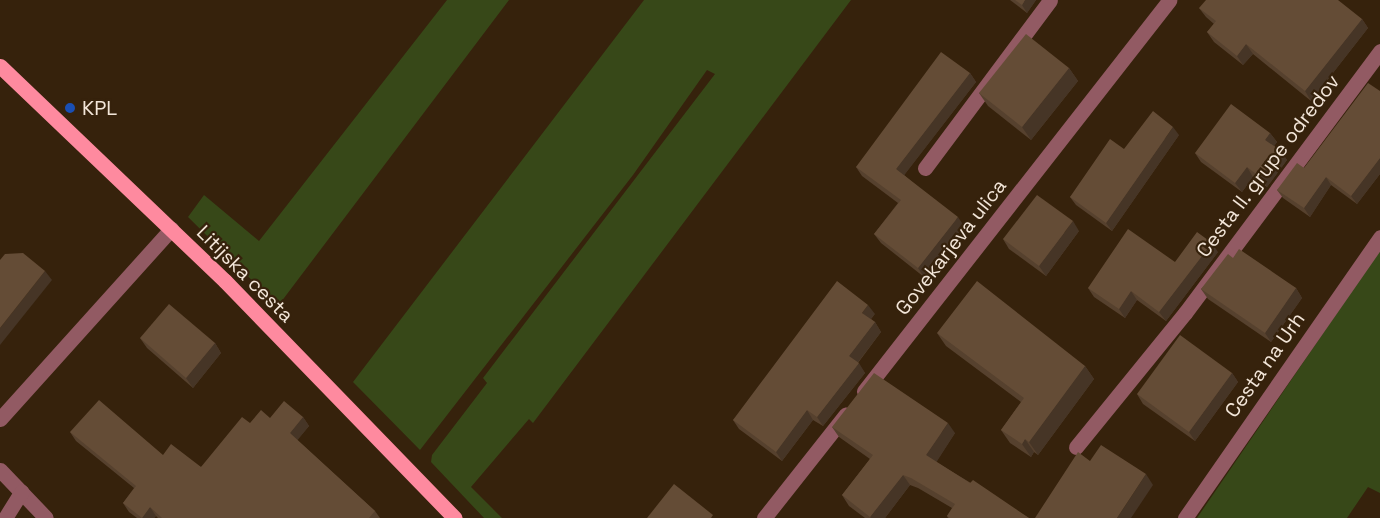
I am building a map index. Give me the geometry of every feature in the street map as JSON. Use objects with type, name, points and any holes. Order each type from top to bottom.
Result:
[{"type":"main road","name":"Litijska cesta","points":[[0,66],[171,230],[455,518]]},
{"type":"street","points":[[925,168],[1050,0]]},
{"type":"street","name":"Govekarjeva ulica","points":[[764,518],[1169,0]]},
{"type":"street","name":"Cesta II. grupe odredov","points":[[1076,447],[1185,313],[1380,51]]},
{"type":"street","points":[[0,419],[171,230]]},
{"type":"street","name":"Cesta na Urh","points":[[1185,518],[1380,237]]},
{"type":"street","points":[[0,470],[46,518]]},
{"type":"street","points":[[5,518],[21,492]]},
{"type":"green space","points":[[447,0],[509,0],[278,306],[188,217],[204,195],[259,241]]},
{"type":"green space","points":[[644,0],[851,0],[533,423],[529,419],[471,487],[502,518],[484,518],[431,462],[432,455],[487,383],[483,378],[715,74],[707,70],[633,175],[420,450],[353,382]]},
{"type":"green space","points":[[1380,250],[1380,493],[1368,487],[1347,518],[1197,518]]},
{"type":"building","points":[[1015,0],[1025,0],[1022,5]]},
{"type":"building","points":[[1206,0],[1338,0],[1362,19],[1305,91],[1246,44],[1237,56],[1207,32],[1216,21],[1199,8]]},
{"type":"building","points":[[1026,34],[1069,68],[1022,127],[979,93]]},
{"type":"building","points":[[941,52],[970,73],[896,169],[958,217],[918,268],[874,234],[901,200],[856,167]]},
{"type":"building","points":[[1368,83],[1380,91],[1380,158],[1351,196],[1326,177],[1304,208],[1277,190],[1297,163],[1304,168]]},
{"type":"building","points":[[1231,104],[1270,133],[1265,140],[1280,150],[1260,177],[1247,167],[1235,183],[1195,153]]},
{"type":"building","points":[[1153,111],[1173,127],[1106,223],[1070,197],[1110,139],[1124,149]]},
{"type":"building","points":[[1037,195],[1073,221],[1039,266],[1003,239]]},
{"type":"building","points":[[1128,229],[1175,262],[1197,232],[1212,243],[1159,312],[1131,291],[1119,309],[1088,288]]},
{"type":"building","points":[[1239,249],[1296,288],[1265,333],[1201,289],[1228,254],[1233,258]]},
{"type":"building","points":[[23,253],[45,271],[0,328],[0,260],[5,254]]},
{"type":"building","points":[[837,281],[868,305],[862,313],[875,322],[849,356],[859,363],[817,417],[807,410],[776,452],[733,420]]},
{"type":"building","points":[[977,281],[1085,366],[1029,442],[1025,439],[1022,444],[1001,430],[1024,398],[937,333]]},
{"type":"building","points":[[169,304],[215,343],[186,378],[140,338]]},
{"type":"building","points":[[1180,335],[1232,373],[1189,432],[1137,394]]},
{"type":"building","points":[[874,373],[948,423],[926,455],[970,483],[973,480],[1029,518],[950,518],[947,516],[955,504],[903,475],[870,517],[842,495],[873,455],[832,427]]},
{"type":"building","points":[[99,400],[163,455],[171,444],[201,467],[242,417],[250,423],[261,410],[270,418],[284,401],[303,417],[290,433],[375,511],[369,518],[162,518],[150,507],[142,518],[123,503],[136,486],[70,432]]},
{"type":"building","points":[[1101,445],[1146,474],[1117,518],[1035,518],[1078,452],[1090,461]]},
{"type":"building","points":[[674,484],[713,515],[711,518],[647,518]]},
{"type":"place","name":"KPL","points":[[70,108]]}]
